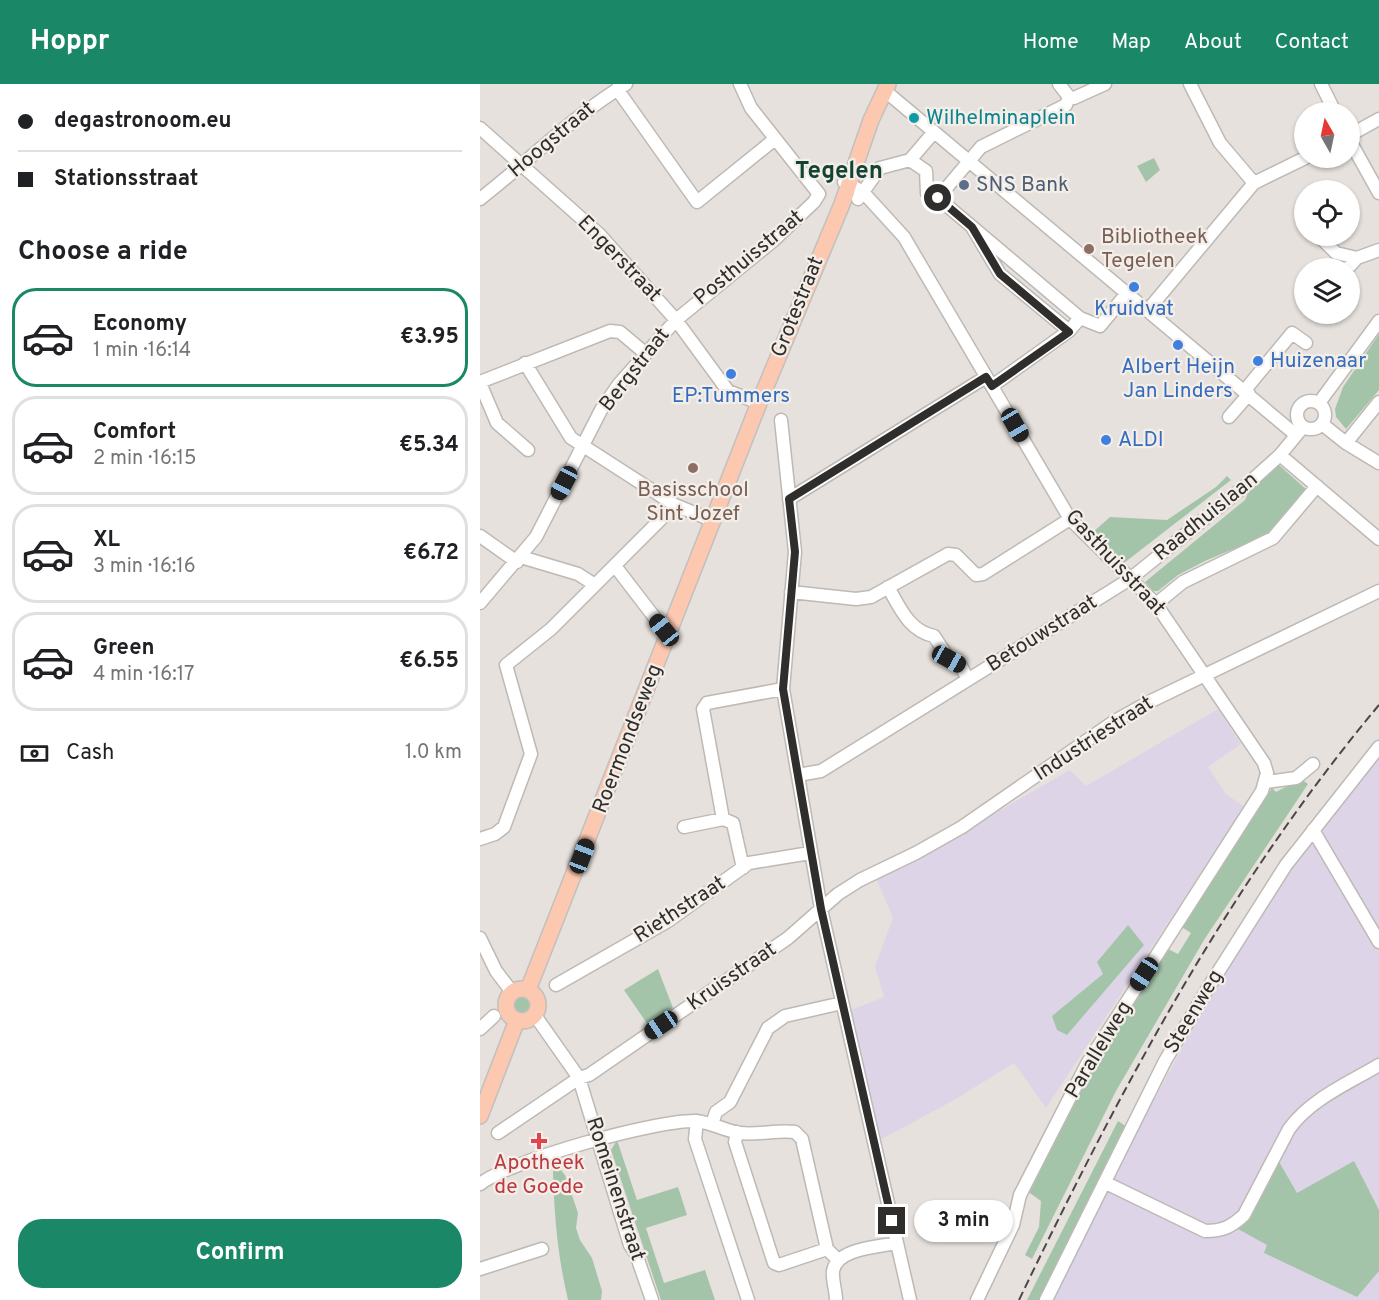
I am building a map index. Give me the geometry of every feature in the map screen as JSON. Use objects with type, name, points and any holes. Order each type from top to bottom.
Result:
[{"type":"main road","name":"Grotestraat","points":[[714,521],[759,403],[838,212],[850,190],[871,120],[886,87]]},
{"type":"main road","name":"Roermondseweg","points":[[528,990],[714,521]]},
{"type":"main road","points":[[520,989],[528,990],[537,1000],[534,1014],[526,1020],[517,1020],[506,1008],[507,999],[512,992],[520,989]]},
{"type":"main road","points":[[480,1116],[517,1020]]},
{"type":"street","points":[[622,87],[697,202],[775,139],[751,108],[740,84]]},
{"type":"street","points":[[1059,84],[1069,97],[1074,98],[1105,84]]},
{"type":"street","points":[[1190,84],[1220,143],[1254,183]]},
{"type":"street","points":[[1321,84],[1330,102]]},
{"type":"street","name":"Hoogstraat","points":[[480,199],[523,166],[585,111],[622,87]]},
{"type":"street","points":[[886,87],[934,132],[1127,293],[1247,392],[1299,431],[1313,429],[1322,424],[1325,414],[1319,403]]},
{"type":"street","points":[[938,198],[981,147],[1066,105],[1069,97]]},
{"type":"street","points":[[1360,129],[1379,119]]},
{"type":"street","name":"Engerstraat","points":[[480,128],[599,234],[676,320],[728,391],[759,403]]},
{"type":"street","points":[[850,190],[877,173],[880,168],[910,160],[934,132]]},
{"type":"street","name":"Posthuisstraat","points":[[676,320],[774,240],[814,202],[819,194],[775,139]]},
{"type":"street","points":[[1360,159],[1379,193]]},
{"type":"street","points":[[910,160],[926,171],[927,194],[931,198],[938,198],[1080,318],[1100,326],[1127,293]]},
{"type":"street","points":[[1148,310],[1254,183],[1294,163]]},
{"type":"street","points":[[860,171],[877,173]]},
{"type":"street","name":"Gasthuisstraat","points":[[850,190],[874,207],[904,237],[1070,519],[1156,604],[1206,675]]},
{"type":"street","points":[[972,227],[1000,274],[1069,332]]},
{"type":"street","points":[[1329,246],[1336,253],[1357,258],[1379,250]]},
{"type":"street","points":[[789,499],[1069,332],[1080,318]]},
{"type":"street","name":"Bergstraat","points":[[480,603],[519,560],[536,537],[613,393],[645,352],[676,320]]},
{"type":"street","points":[[1319,403],[1379,321]]},
{"type":"street","points":[[528,450],[497,423],[480,383],[525,363],[610,331],[620,332],[645,352]]},
{"type":"street","points":[[1229,417],[1292,333],[1306,343]]},
{"type":"street","points":[[525,363],[571,438],[675,505],[714,521]]},
{"type":"street","points":[[1299,431],[1297,416],[1300,406],[1307,402],[1319,403]]},
{"type":"street","points":[[1346,443],[1379,402]]},
{"type":"street","points":[[781,420],[795,552],[783,689],[821,909],[910,1300]]},
{"type":"street","points":[[1322,424],[1346,443],[1379,463]]},
{"type":"street","name":"Raadhuislaan","points":[[1130,579],[1250,482],[1280,455],[1299,431]]},
{"type":"street","points":[[1280,455],[1379,539]]},
{"type":"street","name":"Raadhuislaan","points":[[1156,604],[1183,582],[1273,538],[1317,486]]},
{"type":"street","points":[[480,839],[495,834],[504,827],[531,761],[530,746],[506,665],[551,629],[675,505]]},
{"type":"street","points":[[791,592],[856,599],[871,597],[948,554],[957,555],[976,575],[983,574],[1070,519]]},
{"type":"street","points":[[480,536],[519,560],[578,574],[595,585]]},
{"type":"street","points":[[615,566],[668,635]]},
{"type":"street","name":"Betouwstraat","points":[[798,775],[821,771],[913,716],[968,678],[974,677],[1130,579]]},
{"type":"street","points":[[888,587],[912,626],[921,633],[934,636],[949,659],[962,666],[968,678]]},
{"type":"street","name":"Industriestraat","points":[[821,909],[860,880],[916,853],[962,827],[1115,721],[1379,591]]},
{"type":"street","points":[[1206,675],[1264,763],[1266,782],[1296,778],[1313,765]]},
{"type":"street","points":[[723,819],[704,705],[783,689]]},
{"type":"street","name":"Steenweg","points":[[1046,1300],[1165,1061],[1208,988],[1255,911],[1313,830],[1379,747]]},
{"type":"street","name":"Parallelweg","points":[[977,1300],[1013,1225],[1020,1195],[1087,1064],[1266,782]]},
{"type":"street","points":[[684,827],[723,819],[733,822],[743,868]]},
{"type":"street","points":[[1313,830],[1379,942]]},
{"type":"street","name":"Riethstraat","points":[[556,985],[668,921],[749,863],[810,853]]},
{"type":"street","name":"Kruisstraat","points":[[498,1133],[579,1078],[589,1075],[788,938],[821,909]]},
{"type":"street","points":[[480,938],[495,971],[512,992]]},
{"type":"street","points":[[712,1124],[716,1112],[730,1102],[768,1028],[785,1016],[842,1003]]},
{"type":"street","points":[[534,1014],[545,1025],[573,1073],[579,1078]]},
{"type":"street","points":[[480,1029],[494,1017]]},
{"type":"street","points":[[1106,1183],[1205,1231],[1221,1231],[1233,1225],[1244,1215],[1289,1129],[1299,1116],[1311,1105],[1379,1065]]},
{"type":"street","name":"Romeinenstraat","points":[[579,1078],[630,1245],[636,1254],[652,1300]]},
{"type":"street","points":[[697,1121],[695,1139],[748,1300]]},
{"type":"street","points":[[480,1184],[505,1169],[597,1139],[677,1122],[697,1121],[737,1132],[795,1132],[802,1139],[827,1249],[838,1260]]},
{"type":"street","points":[[737,1132],[735,1142],[774,1263],[779,1265],[827,1249]]},
{"type":"street","points":[[836,1300],[833,1269],[838,1260],[848,1254],[897,1243]]},
{"type":"street","points":[[480,1269],[542,1249]]},
{"type":"shaded area","points":[[1218,709],[1241,744],[1208,767],[1226,794],[1244,807],[1046,1108],[1014,1063],[954,1100],[880,1140],[851,1010],[884,997],[875,966],[893,918],[875,876],[917,858],[1070,770],[1086,786]]},
{"type":"shaded area","points":[[1379,754],[1379,1300],[1050,1300],[1089,1219],[1269,889]]},
{"type":"green space","points":[[1154,158],[1160,170],[1146,182],[1137,166]]},
{"type":"green space","points":[[1379,334],[1379,390],[1346,429],[1336,417],[1335,409],[1343,387]]},
{"type":"green space","points":[[1279,465],[1307,490],[1274,529],[1267,535],[1207,560],[1178,575],[1158,591],[1153,591],[1145,582],[1245,500],[1251,486]]},
{"type":"green space","points":[[1227,476],[1231,480],[1124,563],[1092,533],[1110,517],[1167,520],[1216,487]]},
{"type":"green space","points":[[1301,779],[1308,784],[1204,940],[1116,1091],[1032,1259],[1025,1255],[1039,1227],[1041,1201],[1027,1191],[1091,1067],[1160,959],[1168,949],[1178,954],[1191,933],[1180,926],[1272,788],[1276,792]]},
{"type":"green space","points":[[1128,925],[1144,945],[1067,1035],[1057,1030],[1052,1016],[1103,974],[1097,962]]},
{"type":"green space","points":[[658,969],[673,1008],[648,1025],[624,990]]},
{"type":"green space","points":[[522,996],[530,1001],[531,1005],[526,1013],[522,1014],[514,1009],[513,1005],[518,997]]},
{"type":"green space","points":[[1118,1121],[1127,1127],[1042,1300],[1027,1300]]},
{"type":"green space","points":[[617,1140],[637,1200],[678,1187],[687,1215],[646,1228],[664,1283],[705,1270],[715,1300],[661,1300],[611,1150]]},
{"type":"green space","points":[[1278,1160],[1297,1193],[1354,1161],[1379,1210],[1379,1271],[1357,1297],[1264,1253],[1267,1245],[1238,1229],[1251,1213]]},
{"type":"green space","points":[[560,1169],[565,1175],[578,1213],[576,1228],[580,1240],[592,1258],[602,1291],[601,1300],[568,1300],[559,1252],[554,1204],[553,1171]]},
{"type":"railway","points":[[1019,1300],[1097,1144],[1181,991],[1274,844],[1325,773],[1379,705]]},
{"type":"place","name":"Wilhelminaplein","points":[[914,118]]},
{"type":"place","name":"SNS Bank","points":[[964,185]]},
{"type":"place","name":"Bibliotheek Tegelen","points":[[1089,249]]},
{"type":"place","name":"Kruidvat","points":[[1134,287]]},
{"type":"place","name":"Albert Heijn Jan Linders","points":[[1178,345]]},
{"type":"place","name":"Huizenaar","points":[[1258,361]]},
{"type":"place","name":"EP:Tummers","points":[[731,374]]},
{"type":"place","name":"ALDI","points":[[1106,440]]},
{"type":"place","name":"Basisschool Sint Jozef","points":[[693,468]]},
{"type":"place","name":"Apotheek de Goede","points":[[539,1141]]},
{"type":"district","name":"Tegelen","points":[[839,172]]},
{"type":"route","points":[[892,1221],[821,909],[783,689],[782,670],[795,552],[789,499],[986,377],[992,386],[1069,332],[1000,274],[972,227],[938,198]]}]
